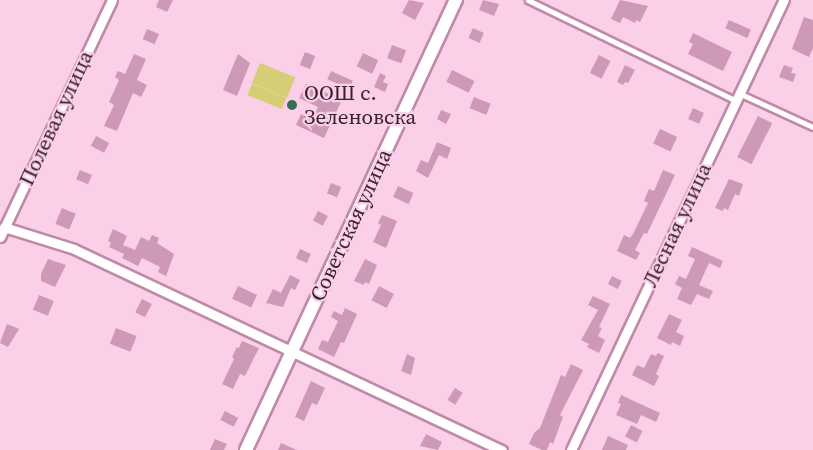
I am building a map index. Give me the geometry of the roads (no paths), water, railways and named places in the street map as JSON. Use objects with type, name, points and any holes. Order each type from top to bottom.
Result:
[{"type":"street","name":"Полевая улица","points":[[0,237],[112,0]]},
{"type":"street","name":"Советская улица","points":[[246,450],[456,0]]},
{"type":"street","name":"Лесная улица","points":[[571,450],[784,0]]},
{"type":"street","points":[[4,227],[74,249],[502,450]]},
{"type":"lane","points":[[528,0],[737,97],[813,127]]},
{"type":"place","name":"ООШ с. Зеленовска","points":[[292,105]]}]
